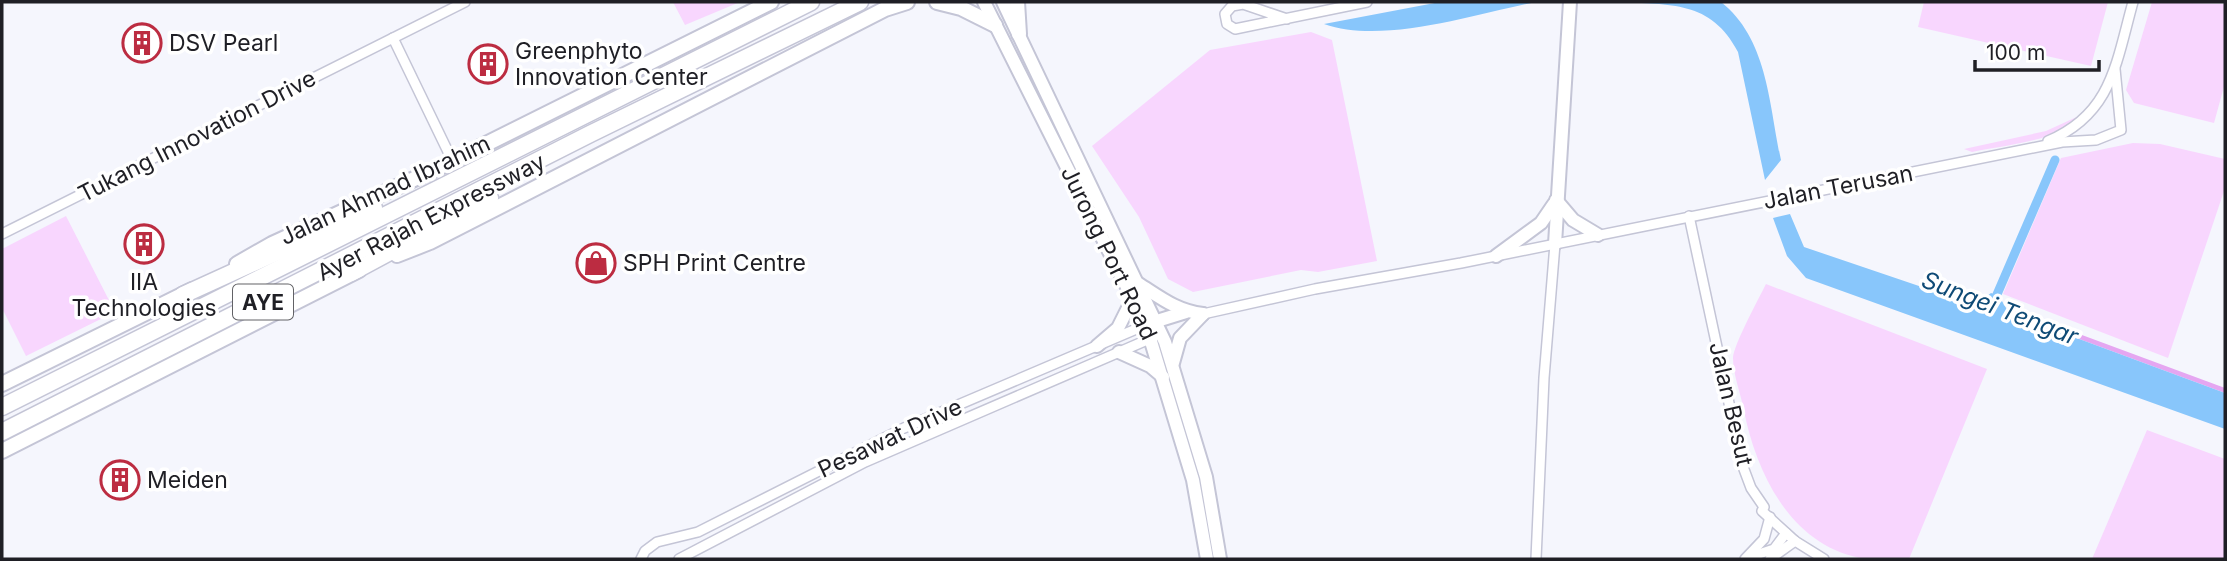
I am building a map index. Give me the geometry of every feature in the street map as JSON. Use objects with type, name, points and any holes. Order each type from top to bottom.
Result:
[{"type":"highway","name":"Ayer Rajah Expressway","points":[[2,407],[496,157],[811,2]]},
{"type":"highway","name":"Ayer Rajah Expressway","points":[[2,432],[590,134],[860,2]]},
{"type":"highway","points":[[183,295],[401,195],[496,157]]},
{"type":"highway","points":[[351,273],[500,193],[516,183],[523,170]]},
{"type":"main road","name":"Jalan Ahmad Ibrahim","points":[[2,384],[183,295],[272,244],[452,160],[771,2]]},
{"type":"main road","points":[[2,451],[351,273],[430,242],[885,9],[907,2]]},
{"type":"main road","points":[[937,2],[958,7],[995,25]]},
{"type":"main road","name":"Jurong Port Road","points":[[984,2],[1133,298],[1173,364],[1206,477],[1220,559]]},
{"type":"main road","name":"Jurong Port Road","points":[[1003,2],[1139,284],[1154,329],[1163,377],[1200,510],[1208,559]]},
{"type":"main road","points":[[1017,2],[1019,34]]},
{"type":"main road","points":[[1555,244],[1570,2]]},
{"type":"main road","points":[[1556,200],[1573,220],[1598,235]]},
{"type":"main road","points":[[1496,256],[1541,223],[1556,200]]},
{"type":"main road","points":[[1139,284],[1163,302],[1194,316]]},
{"type":"main road","points":[[1097,346],[1118,328],[1133,298]]},
{"type":"main road","points":[[1154,329],[1194,316]]},
{"type":"main road","points":[[1173,364],[1180,338],[1194,316]]},
{"type":"main road","points":[[1119,352],[1150,366],[1163,377]]},
{"type":"street","name":"Tukang Innovation Drive","points":[[2,234],[465,2]]},
{"type":"street","points":[[1287,19],[1243,4],[1231,6],[1225,14],[1227,23],[1235,29],[1287,19],[1367,2]]},
{"type":"street","points":[[2030,149],[2068,132],[2087,117],[2103,97],[2115,69],[2133,2]]},
{"type":"street","points":[[393,38],[452,160]]},
{"type":"street","name":"Jalan Terusan","points":[[1194,316],[1315,289],[1496,256],[2062,142],[2096,140],[2121,130],[2115,69]]},
{"type":"street","name":"Jalan Besut","points":[[1689,216],[1742,464],[1751,488],[1763,508],[1762,511],[1795,541],[1824,559]]},
{"type":"street","points":[[1536,559],[1544,378],[1555,244]]},
{"type":"street","name":"Pesawat Drive","points":[[641,559],[645,551],[657,542],[698,531],[904,428],[1097,346],[1154,329]]},
{"type":"street","name":"Pesawat Drive","points":[[679,559],[890,450],[1119,352],[1154,329]]},
{"type":"street","points":[[1745,559],[1764,539],[1770,517]]},
{"type":"street","points":[[1745,559],[1774,549],[1786,533]]},
{"type":"street","points":[[1770,559],[1795,541]]},
{"type":"shaded area","points":[[673,2],[740,2],[685,25]]},
{"type":"shaded area","points":[[1924,2],[2108,2],[2091,66],[1918,27]]},
{"type":"shaded area","points":[[2152,2],[2225,4],[2225,83],[2214,123],[2134,103],[2126,90]]},
{"type":"shaded area","points":[[1311,32],[1332,40],[1377,261],[1318,272],[1301,270],[1193,292],[1168,279],[1139,217],[1092,146],[1210,50]]},
{"type":"shaded area","points":[[2081,115],[2073,124],[2048,136],[1972,152],[1964,149],[2046,131]]},
{"type":"shaded area","points":[[2133,143],[2160,144],[2225,159],[2225,188],[2168,358],[2003,294],[2061,158]]},
{"type":"shaded area","points":[[66,216],[115,312],[26,356],[2,308],[2,249]]},
{"type":"shaded area","points":[[1766,284],[1987,369],[1909,559],[1866,559],[1840,552],[1818,540],[1798,524],[1769,483],[1750,435],[1733,364],[1734,352]]},
{"type":"shaded area","points":[[2012,309],[2225,388],[2225,393],[2009,313]]},
{"type":"shaded area","points":[[2147,430],[2225,459],[2225,559],[2092,559]]},
{"type":"water","points":[[1440,2],[1536,2],[1458,20],[1401,29],[1348,30],[1324,24]]},
{"type":"water","points":[[1618,2],[1721,2],[1737,17],[1749,35],[1764,74],[1781,160],[1765,180],[1738,52],[1727,35],[1702,14],[1687,9],[1672,5]]},
{"type":"water","name":"Sungei Tengar","points":[[1790,214],[1804,247],[1975,305],[1991,293],[1999,296],[2009,313],[2225,393],[2225,429],[1806,278],[1787,256],[1773,218]]},
{"type":"waterway","name":"Sungei Tengar","points":[[1992,306],[2055,160]]},
{"type":"place","name":"DSV Pearl","points":[[142,43]]},
{"type":"place","name":"Greenphyto Innovation Center","points":[[488,64]]},
{"type":"place","name":"IIA Technologies","points":[[144,244]]},
{"type":"place","name":"SPH Print Centre","points":[[596,263]]},
{"type":"place","name":"Meiden","points":[[120,480]]}]
